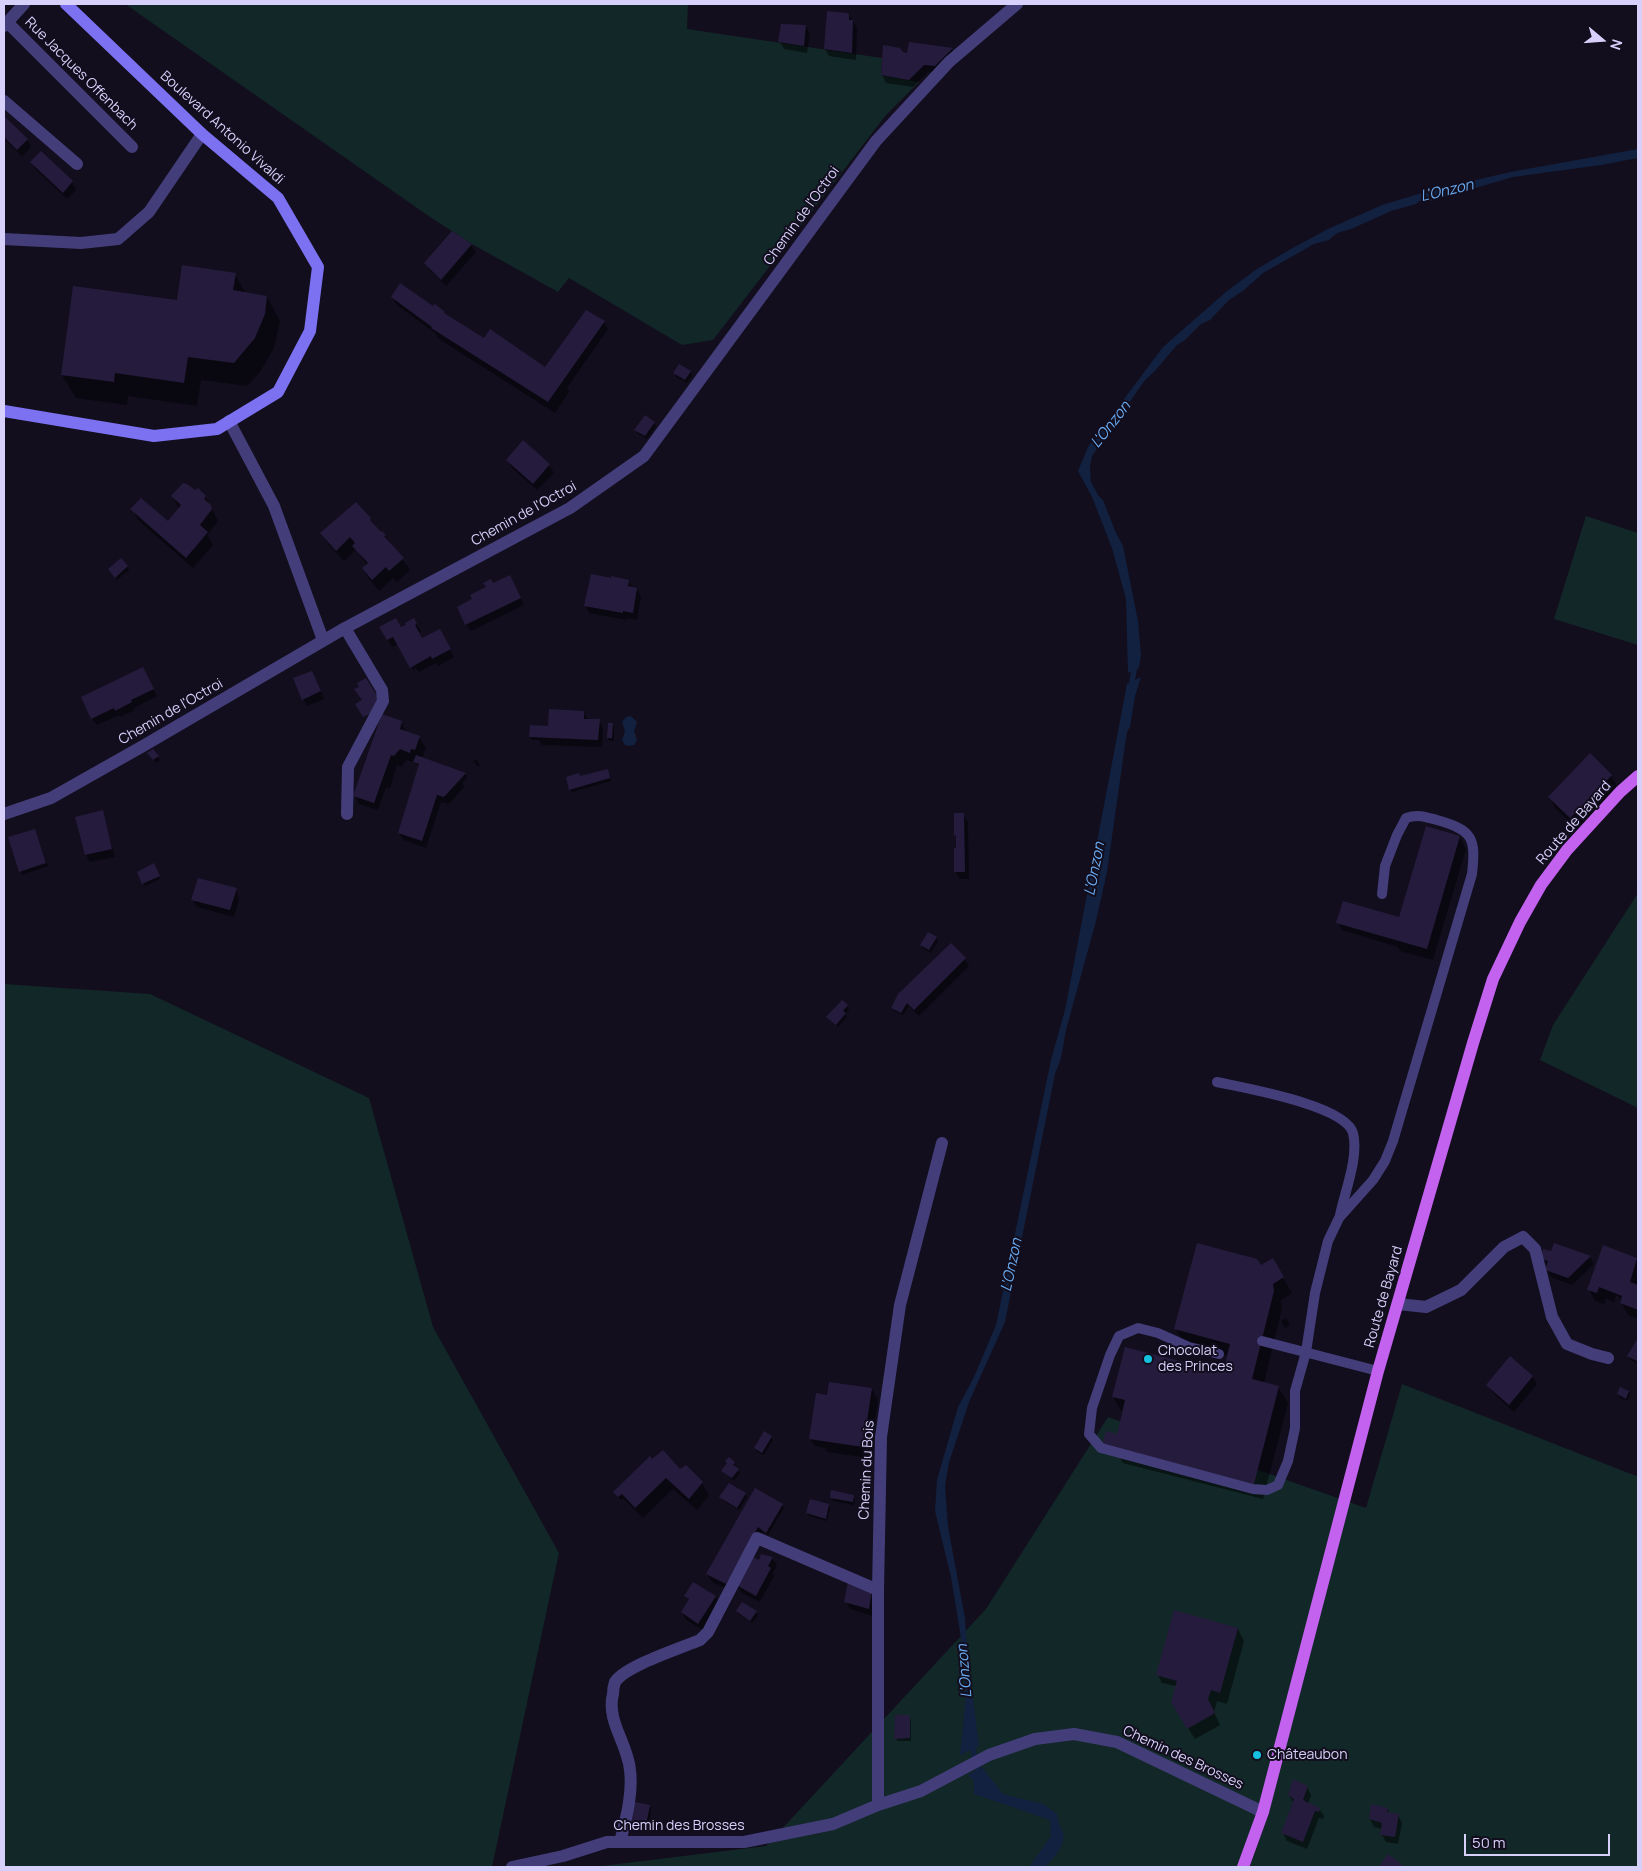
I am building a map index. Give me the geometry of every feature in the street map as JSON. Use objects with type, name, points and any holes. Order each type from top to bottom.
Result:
[{"type":"main road","name":"Route de Bayard","points":[[1244,1867],[1264,1812],[1378,1371],[1472,1043],[1493,979],[1520,922],[1567,850],[1620,792],[1638,776]]},
{"type":"street","name":"Boulevard Antonio Vivaldi","points":[[4,411],[154,436],[217,429],[278,392],[310,332],[318,267],[278,198],[202,134],[66,4]]},
{"type":"street","name":"Chemin de l'Octroi","points":[[4,814],[51,798],[323,640],[570,508],[644,456],[876,141],[949,62],[1017,4]]},
{"type":"street","name":"Rue Jacques Offenbach","points":[[17,6],[6,24],[132,147]]},
{"type":"street","points":[[4,101],[76,164]]},
{"type":"street","points":[[4,239],[81,243],[118,239],[149,212],[202,134]]},
{"type":"street","points":[[229,422],[274,506],[323,640]]},
{"type":"street","points":[[345,628],[382,690],[383,701],[348,767],[347,814]]},
{"type":"street","name":"Chemin du Bois","points":[[878,1805],[878,1590],[881,1437],[900,1305],[942,1144]]},
{"type":"street","points":[[1398,1304],[1426,1307],[1461,1290],[1504,1247],[1524,1237],[1534,1249],[1552,1317],[1567,1344],[1608,1358]]},
{"type":"street","points":[[620,1842],[629,1805],[630,1771],[626,1751],[613,1722],[611,1700],[615,1682],[632,1668],[700,1640],[708,1632],[756,1538],[878,1590]]},
{"type":"street","name":"Chemin des Brosses","points":[[512,1867],[563,1856],[607,1842],[744,1842],[833,1824],[878,1805],[921,1791],[989,1755],[1035,1739],[1074,1734],[1117,1742],[1264,1812]]},
{"type":"lane","points":[[1339,1218],[1373,1180],[1385,1161],[1393,1141],[1472,874],[1474,852],[1471,839],[1463,829],[1450,824],[1417,814],[1406,818],[1385,866],[1382,894]]},
{"type":"lane","points":[[1217,1082],[1312,1104],[1336,1115],[1352,1131],[1355,1151],[1339,1218],[1328,1241],[1317,1284],[1306,1352],[1295,1391],[1295,1428],[1288,1462],[1278,1485],[1267,1490],[1252,1489],[1101,1448],[1089,1434],[1092,1408],[1110,1355],[1119,1336],[1138,1328],[1158,1333],[1189,1347],[1219,1354]]},
{"type":"lane","points":[[1262,1341],[1378,1371]]},
{"type":"green space","points":[[125,4],[688,4],[687,29],[882,58],[881,75],[919,82],[886,115],[713,340],[682,345],[569,278],[558,292],[472,244],[430,217]]},
{"type":"green space","points":[[1586,516],[1638,533],[1638,645],[1554,619]]},
{"type":"green space","points":[[1638,893],[1638,1108],[1540,1060],[1553,1025]]},
{"type":"green space","points":[[4,984],[150,994],[369,1098],[433,1327],[559,1553],[492,1867],[4,1867]]},
{"type":"green space","points":[[1402,1384],[1636,1476],[1638,1473],[1638,1867],[593,1867],[766,1846],[986,1609],[1108,1417],[1366,1508]]},
{"type":"water","points":[[1638,149],[1638,158],[1513,177],[1431,201],[1419,201],[1416,204],[1391,211],[1351,229],[1337,233],[1329,240],[1314,244],[1263,273],[1243,291],[1229,300],[1210,320],[1201,324],[1184,341],[1177,345],[1145,380],[1092,456],[1090,467],[1091,489],[1103,500],[1123,546],[1138,621],[1141,655],[1139,668],[1128,673],[1126,599],[1112,548],[1092,497],[1078,471],[1088,447],[1163,347],[1227,291],[1257,269],[1328,229],[1382,205],[1425,192],[1510,172]]},
{"type":"water","points":[[1141,677],[1135,696],[1130,727],[1127,732],[1107,872],[1096,921],[1066,1030],[1061,1058],[1055,1074],[1005,1322],[969,1402],[949,1462],[945,1486],[948,1527],[965,1618],[968,1660],[979,1746],[960,1755],[966,1696],[961,1638],[951,1577],[935,1511],[937,1480],[958,1407],[974,1377],[996,1325],[1051,1060],[1065,1010],[1127,684]]},
{"type":"water","points":[[631,716],[637,722],[634,731],[637,740],[634,745],[629,746],[625,745],[622,740],[625,731],[622,722],[626,717]]},
{"type":"water","points":[[982,1767],[1003,1794],[1043,1804],[1057,1814],[1063,1833],[1063,1842],[1058,1852],[1045,1867],[1029,1867],[1051,1836],[1050,1820],[974,1794],[974,1781],[968,1775]]},
{"type":"building","points":[[827,11],[849,14],[849,20],[853,20],[852,53],[824,49]]},
{"type":"building","points":[[781,24],[806,25],[804,46],[778,42]]},
{"type":"building","points":[[909,42],[953,48],[935,66],[924,65],[909,80],[881,75],[883,45],[900,48],[903,52],[907,53]]},
{"type":"building","points":[[4,116],[28,139],[17,150],[4,137]]},
{"type":"building","points":[[41,151],[73,181],[63,193],[30,162]]},
{"type":"building","points":[[452,231],[472,244],[441,280],[424,263]]},
{"type":"building","points":[[182,265],[236,273],[233,290],[267,296],[265,314],[255,338],[234,363],[188,357],[184,383],[115,373],[114,382],[61,375],[73,286],[177,300]]},
{"type":"building","points":[[400,283],[433,306],[435,304],[444,313],[484,338],[490,329],[545,367],[586,310],[605,321],[548,402],[431,328],[391,297]]},
{"type":"building","points":[[679,364],[691,371],[685,380],[673,373]]},
{"type":"building","points":[[645,415],[655,422],[645,436],[634,430]]},
{"type":"building","points":[[523,440],[550,464],[533,484],[506,460]]},
{"type":"building","points":[[183,483],[195,490],[198,488],[206,496],[204,499],[211,505],[212,509],[200,525],[208,532],[186,558],[130,509],[141,498],[168,521],[181,505],[171,496]]},
{"type":"building","points":[[356,502],[404,558],[389,571],[386,567],[372,580],[362,568],[368,563],[352,546],[355,543],[350,537],[336,551],[320,533]]},
{"type":"building","points":[[121,558],[128,566],[115,578],[108,569]]},
{"type":"building","points":[[591,574],[629,580],[628,586],[637,588],[633,613],[584,606]]},
{"type":"building","points":[[510,575],[521,598],[465,625],[457,607],[472,599],[470,595],[486,587],[483,583],[491,579],[493,583]]},
{"type":"building","points":[[396,618],[401,627],[414,618],[417,624],[415,625],[422,638],[440,629],[451,649],[432,659],[431,656],[410,668],[393,637],[387,640],[379,627]]},
{"type":"building","points":[[143,667],[154,689],[131,700],[132,702],[115,711],[114,708],[91,719],[81,697]]},
{"type":"building","points":[[312,671],[321,691],[302,700],[293,678]]},
{"type":"building","points":[[366,678],[378,697],[377,703],[370,714],[363,717],[355,704],[362,700],[354,689],[359,687],[357,683]]},
{"type":"building","points":[[549,709],[584,711],[584,719],[600,719],[598,740],[529,737],[530,725],[548,726]]},
{"type":"building","points":[[382,714],[402,721],[400,729],[420,736],[415,750],[411,749],[410,753],[400,749],[394,756],[391,755],[374,803],[353,796]]},
{"type":"building","points":[[608,723],[613,723],[612,738],[607,738]]},
{"type":"building","points":[[153,749],[159,756],[153,760],[147,753]]},
{"type":"building","points":[[1590,753],[1612,775],[1570,818],[1548,797]]},
{"type":"building","points":[[416,755],[466,773],[444,797],[437,795],[422,841],[398,833],[419,764],[413,762]]},
{"type":"building","points":[[608,769],[610,778],[569,790],[566,777],[579,773],[580,776]]},
{"type":"building","points":[[103,810],[112,849],[85,855],[75,817]]},
{"type":"building","points":[[954,813],[964,813],[965,872],[954,872],[956,835],[954,836]]},
{"type":"building","points":[[1426,826],[1460,836],[1427,949],[1336,923],[1343,901],[1399,917]]},
{"type":"building","points":[[35,829],[46,863],[19,872],[8,837]]},
{"type":"building","points":[[154,863],[160,876],[142,884],[137,872]]},
{"type":"building","points":[[198,878],[237,888],[230,910],[191,900]]},
{"type":"building","points":[[928,932],[937,937],[929,950],[920,945]]},
{"type":"building","points":[[951,943],[966,958],[914,1010],[907,1003],[901,1013],[891,1008],[898,994]]},
{"type":"building","points":[[842,1000],[848,1005],[843,1011],[846,1013],[836,1025],[826,1017]]},
{"type":"building","name":"Chocolat des Princes","points":[[1197,1243],[1257,1259],[1261,1265],[1273,1258],[1284,1277],[1273,1284],[1274,1291],[1252,1379],[1279,1386],[1254,1484],[1102,1445],[1106,1431],[1117,1434],[1125,1400],[1112,1397],[1125,1347],[1223,1372],[1230,1344],[1174,1329]]},
{"type":"building","points":[[1554,1243],[1591,1256],[1568,1278],[1545,1270],[1548,1261],[1540,1259],[1543,1249],[1551,1251]]},
{"type":"building","points":[[1603,1245],[1637,1258],[1630,1282],[1638,1285],[1638,1310],[1620,1303],[1622,1296],[1599,1287],[1597,1293],[1587,1290]]},
{"type":"building","points":[[1638,1338],[1638,1359],[1637,1361],[1627,1356]]},
{"type":"building","points":[[1510,1356],[1533,1376],[1509,1405],[1486,1385]]},
{"type":"building","points":[[829,1382],[872,1388],[863,1447],[809,1439],[816,1393],[827,1395]]},
{"type":"building","points":[[1620,1387],[1629,1391],[1626,1399],[1617,1394]]},
{"type":"building","points":[[764,1431],[772,1436],[762,1453],[754,1448]]},
{"type":"building","points":[[663,1450],[680,1469],[686,1465],[703,1482],[689,1499],[666,1478],[635,1508],[622,1494],[618,1497],[613,1492],[650,1456],[652,1459]]},
{"type":"building","points":[[729,1457],[735,1462],[733,1465],[739,1469],[732,1478],[721,1471]]},
{"type":"building","points":[[729,1483],[746,1493],[737,1508],[719,1497]]},
{"type":"building","points":[[755,1488],[783,1504],[766,1533],[758,1527],[726,1584],[706,1574]]},
{"type":"building","points":[[831,1490],[854,1495],[853,1502],[830,1498]]},
{"type":"building","points":[[810,1499],[829,1504],[826,1519],[806,1513]]},
{"type":"building","points":[[761,1554],[773,1557],[768,1566],[771,1568],[756,1596],[736,1585],[751,1556],[759,1560]]},
{"type":"building","points":[[693,1582],[716,1596],[698,1624],[681,1612],[689,1599],[684,1596]]},
{"type":"building","points":[[848,1582],[872,1590],[869,1609],[844,1602]]},
{"type":"building","points":[[742,1602],[757,1611],[750,1621],[736,1611]]},
{"type":"building","points":[[1174,1610],[1238,1628],[1220,1693],[1211,1690],[1208,1699],[1215,1713],[1187,1729],[1171,1702],[1177,1681],[1156,1675]]},
{"type":"building","points":[[895,1715],[910,1715],[910,1738],[894,1739]]},
{"type":"building","points":[[1293,1779],[1308,1786],[1303,1800],[1320,1808],[1319,1812],[1315,1811],[1303,1842],[1281,1833],[1294,1799],[1288,1795]]},
{"type":"building","points":[[635,1802],[650,1805],[645,1830],[630,1826]]},
{"type":"building","points":[[1371,1804],[1388,1808],[1387,1812],[1399,1814],[1395,1837],[1380,1835],[1382,1823],[1369,1819]]},
{"type":"building","points":[[1388,1854],[1405,1867],[1378,1867]]},
{"type":"waterway","name":"L'Onzon","points":[[1087,480],[1097,499]]},
{"type":"waterway","name":"L'Onzon","points":[[1131,687],[1135,665]]},
{"type":"waterway","name":"L'Onzon","points":[[971,1742],[980,1777]]},
{"type":"place","name":"Chocolat des Princes","points":[[1148,1359]]},
{"type":"place","name":"Châteaubon","points":[[1257,1755]]}]
